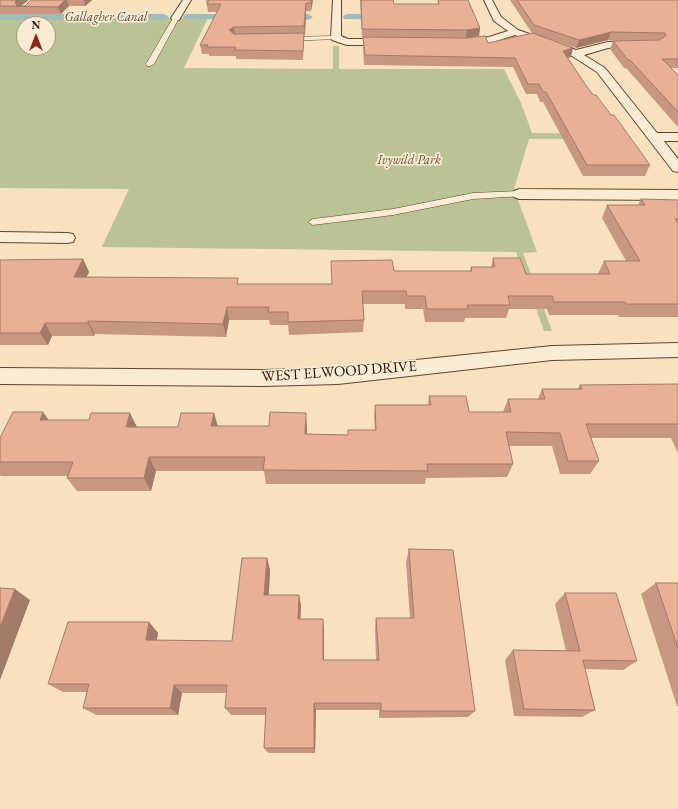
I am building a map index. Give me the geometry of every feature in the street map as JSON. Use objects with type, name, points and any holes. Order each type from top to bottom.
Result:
[{"type":"street","points":[[176,18],[187,0]]},
{"type":"street","points":[[337,0],[338,39],[356,42],[403,42]]},
{"type":"street","points":[[488,0],[497,19],[514,32],[576,54],[601,70],[678,168]]},
{"type":"street","points":[[442,42],[466,43],[490,40],[514,32]]},
{"type":"street","points":[[576,54],[608,45],[656,44]]},
{"type":"street","points":[[654,137],[678,137]]},
{"type":"street","points":[[519,194],[678,195]]},
{"type":"street","points":[[0,237],[67,238]]},
{"type":"street","name":"WEST ELWOOD DRIVE","points":[[0,376],[263,378],[338,376],[552,354],[678,350]]},
{"type":"lane","points":[[150,64],[176,18]]},
{"type":"lane","points":[[279,38],[338,39]]},
{"type":"lane","points":[[313,222],[393,212],[473,196],[519,194]]},
{"type":"green space","name":"Ivywild Park","points":[[0,18],[16,18],[16,56],[56,56],[56,18],[208,18],[184,68],[333,69],[333,46],[339,46],[339,69],[504,69],[521,103],[532,133],[627,134],[631,139],[529,139],[514,189],[537,252],[523,253],[552,331],[544,331],[516,252],[102,247],[129,189],[0,188]]},
{"type":"building","points":[[0,0],[17,0],[15,2],[17,6],[25,6],[31,0],[65,0],[58,7],[0,6]]},
{"type":"building","points":[[209,0],[311,0],[311,3],[306,3],[304,26],[234,27],[229,30],[234,34],[304,33],[303,51],[235,50],[236,47],[207,47],[208,45],[200,45],[221,4],[207,4]]},
{"type":"building","points":[[361,0],[393,0],[394,4],[439,4],[438,0],[468,0],[480,28],[467,30],[362,29]]},
{"type":"building","points":[[517,0],[678,0],[678,59],[662,59],[678,75],[678,112],[630,60],[628,60],[613,41],[659,40],[666,36],[665,33],[611,32],[579,40],[534,25]]},
{"type":"building","points":[[533,33],[573,48],[563,51],[593,95],[596,95],[611,115],[614,115],[650,165],[587,165],[546,92],[543,92],[539,84],[528,84],[515,58],[365,55],[363,37],[467,38],[485,36],[488,43]]},
{"type":"building","points":[[641,199],[678,200],[678,219],[675,219],[678,224],[678,304],[554,302],[552,296],[508,296],[510,305],[467,305],[468,309],[427,309],[425,296],[407,296],[406,291],[362,291],[364,320],[288,322],[288,312],[268,312],[269,307],[227,307],[223,324],[88,321],[88,323],[45,323],[40,333],[0,333],[0,260],[83,259],[74,277],[238,278],[237,284],[332,284],[331,261],[392,260],[394,271],[472,271],[471,267],[495,267],[493,258],[520,258],[526,274],[610,274],[604,261],[640,261],[607,205],[645,205]]},
{"type":"building","points":[[678,384],[678,424],[586,424],[599,461],[568,461],[560,433],[506,432],[513,464],[427,464],[428,471],[263,470],[265,457],[149,457],[144,478],[67,478],[73,462],[0,462],[0,438],[13,412],[43,412],[40,420],[89,420],[91,413],[130,413],[126,427],[178,427],[181,413],[214,413],[211,426],[269,426],[270,412],[306,413],[305,434],[348,435],[348,430],[376,430],[375,405],[431,405],[429,396],[466,396],[469,412],[511,412],[508,399],[545,399],[542,389],[582,389],[580,385]]},
{"type":"building","points":[[409,549],[453,550],[475,711],[381,711],[381,703],[314,703],[314,748],[264,748],[266,708],[225,708],[227,685],[174,685],[170,708],[83,708],[89,684],[48,684],[68,622],[149,622],[146,640],[232,641],[242,558],[267,558],[264,595],[299,595],[298,619],[323,619],[323,660],[379,660],[376,618],[414,618]]},
{"type":"building","points":[[656,583],[678,583],[678,648]]},
{"type":"building","points":[[0,588],[15,589],[0,627]]},
{"type":"building","points":[[565,593],[616,593],[637,661],[583,660],[595,710],[524,709],[513,650],[580,651]]},
{"type":"waterway","name":"Gallagher Canal","points":[[0,17],[164,17]]},
{"type":"waterway","name":"Gallagher Canal","points":[[188,17],[308,17]]},
{"type":"waterway","name":"Gallagher Canal","points":[[348,17],[397,17]]}]
